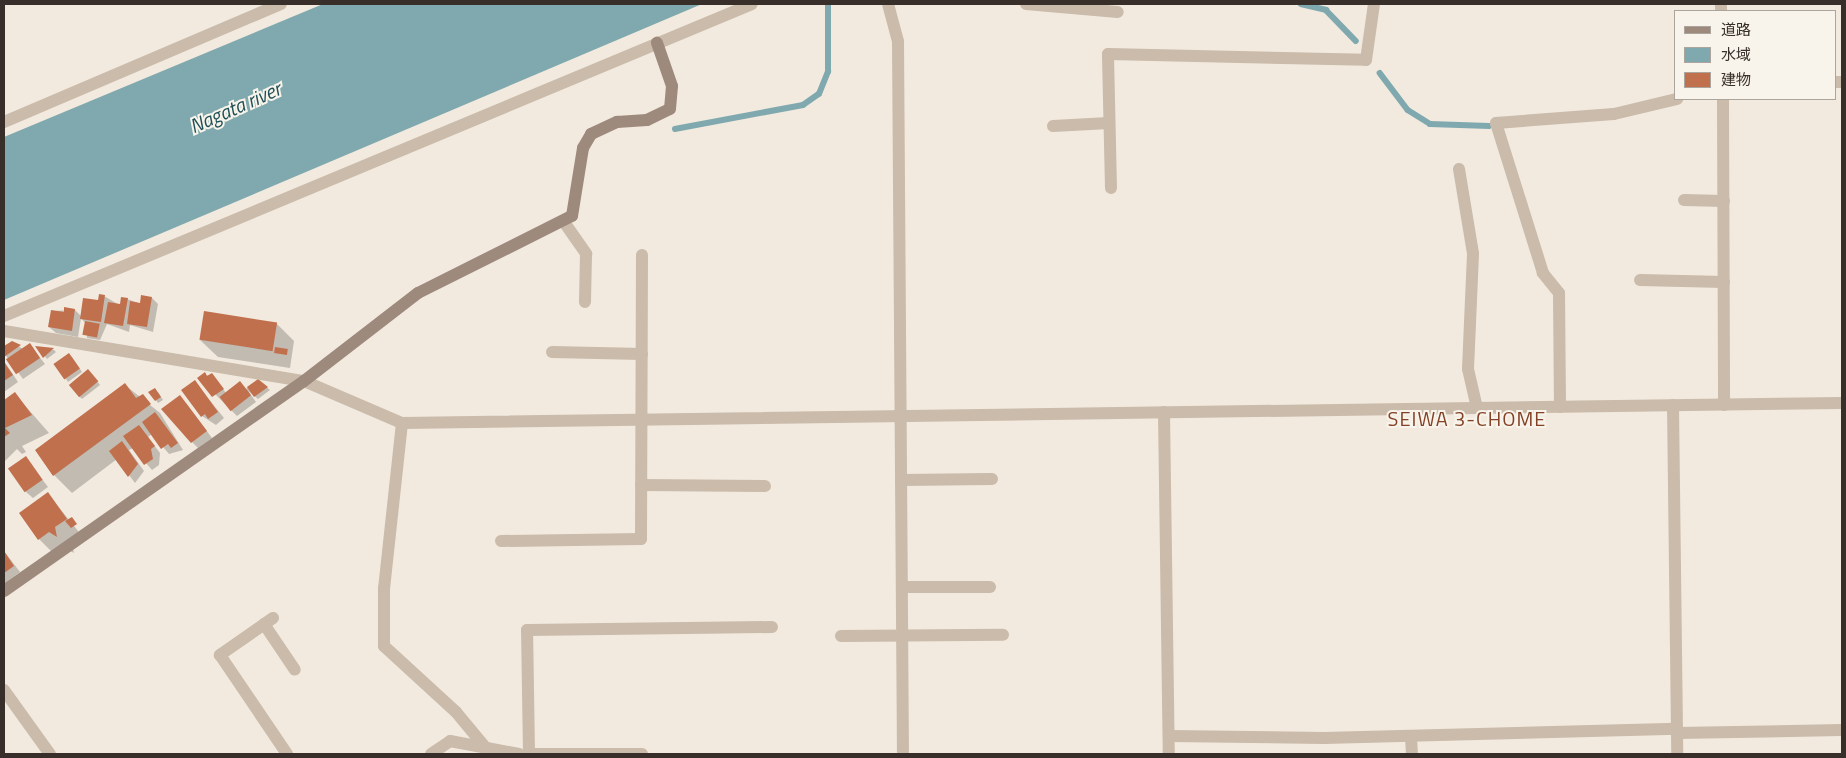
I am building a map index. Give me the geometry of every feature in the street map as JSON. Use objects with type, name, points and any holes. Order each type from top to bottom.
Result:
[{"type":"street","points":[[4,122],[281,4]]},
{"type":"street","points":[[4,316],[752,4]]},
{"type":"street","points":[[888,4],[898,42],[903,754]]},
{"type":"street","points":[[1026,4],[1118,12]]},
{"type":"street","points":[[1111,188],[1108,54],[1366,60],[1374,4]]},
{"type":"street","points":[[4,591],[304,381],[418,293],[564,222],[572,216],[583,148],[591,134],[617,122],[647,120],[670,109],[672,86],[657,43]]},
{"type":"street","points":[[1560,407],[1559,293],[1543,273],[1496,123],[1614,114],[1674,100]]},
{"type":"street","points":[[1723,100],[1724,405]]},
{"type":"street","points":[[1053,126],[1109,122]]},
{"type":"street","points":[[1458,169],[1473,254],[1468,370],[1477,408]]},
{"type":"street","points":[[1684,200],[1724,201]]},
{"type":"street","points":[[564,222],[586,254],[585,302]]},
{"type":"street","points":[[501,541],[641,539],[642,255]]},
{"type":"street","points":[[1640,280],[1724,282]]},
{"type":"street","points":[[4,331],[304,381],[402,423],[1842,403]]},
{"type":"street","points":[[552,352],[642,354]]},
{"type":"street","points":[[1673,405],[1677,754]]},
{"type":"street","points":[[1164,412],[1169,754]]},
{"type":"street","points":[[402,423],[384,588],[384,646],[456,712],[485,746]]},
{"type":"street","points":[[901,480],[992,479]]},
{"type":"street","points":[[642,485],[765,486]]},
{"type":"street","points":[[902,587],[990,588]]},
{"type":"street","points":[[287,754],[220,655],[268,621],[295,670]]},
{"type":"street","points":[[642,754],[530,754],[527,630],[772,627]]},
{"type":"street","points":[[842,636],[1003,635]]},
{"type":"street","points":[[4,690],[50,754]]},
{"type":"street","points":[[1169,736],[1411,736],[1842,730]]},
{"type":"street","points":[[1411,736],[1412,754]]},
{"type":"street","points":[[431,754],[450,741],[485,746],[519,754]]},
{"type":"water","name":"Nagata river","points":[[323,4],[702,4],[4,300],[4,137]]},
{"type":"building","points":[[99,294],[105,295],[101,322],[80,319],[83,298],[98,300]]},
{"type":"building","points":[[141,295],[152,297],[147,327],[127,324],[130,301],[140,303]]},
{"type":"building","points":[[121,297],[128,298],[123,326],[104,323],[108,302],[120,304]]},
{"type":"building","points":[[64,307],[75,309],[72,331],[48,327],[51,310],[64,312]]},
{"type":"building","points":[[204,311],[277,323],[273,351],[199,340]]},
{"type":"building","points":[[85,321],[100,324],[97,338],[82,335]]},
{"type":"building","points":[[12,341],[21,345],[4,357],[4,346]]},
{"type":"building","points":[[30,343],[40,358],[16,374],[6,359]]},
{"type":"building","points":[[35,346],[54,348],[43,358]]},
{"type":"building","points":[[275,347],[288,349],[287,355],[274,353]]},
{"type":"building","points":[[69,353],[80,369],[64,379],[53,364]]},
{"type":"building","points":[[4,362],[13,375],[4,381]]},
{"type":"building","points":[[88,369],[98,381],[79,397],[69,385]]},
{"type":"building","points":[[205,372],[207,376],[212,373],[224,389],[212,397],[197,378]]},
{"type":"building","points":[[258,379],[268,387],[254,397],[247,387]]},
{"type":"building","points":[[195,380],[218,412],[208,419],[205,414],[201,417],[181,390]]},
{"type":"building","points":[[240,381],[251,395],[231,411],[220,397]]},
{"type":"building","points":[[125,383],[136,398],[143,394],[151,404],[53,476],[35,450]]},
{"type":"building","points":[[155,388],[161,397],[155,401],[148,392]]},
{"type":"building","points":[[15,392],[32,415],[5,428],[10,433],[4,437],[4,400]]},
{"type":"building","points":[[180,395],[207,431],[191,443],[161,409]]},
{"type":"building","points":[[155,412],[178,443],[171,448],[168,444],[161,449],[142,422]]},
{"type":"building","points":[[139,425],[155,446],[151,449],[153,459],[144,465],[123,436]]},
{"type":"building","points":[[122,441],[138,464],[128,477],[109,451]]},
{"type":"building","points":[[26,456],[43,480],[25,492],[8,469]]},
{"type":"building","points":[[48,492],[67,519],[55,527],[57,537],[49,532],[38,540],[19,513]]},
{"type":"building","points":[[72,517],[77,524],[71,528],[65,521]]},
{"type":"building","points":[[4,551],[14,566],[4,573]]},
{"type":"waterway","points":[[675,129],[803,105],[819,94],[828,72],[828,4]]},
{"type":"waterway","points":[[1301,4],[1326,10],[1356,41]]},
{"type":"waterway","points":[[1380,73],[1408,110],[1430,124],[1489,126]]},
{"type":"district","name":"SEIWA 3-CHOME","points":[[1467,418]]}]
